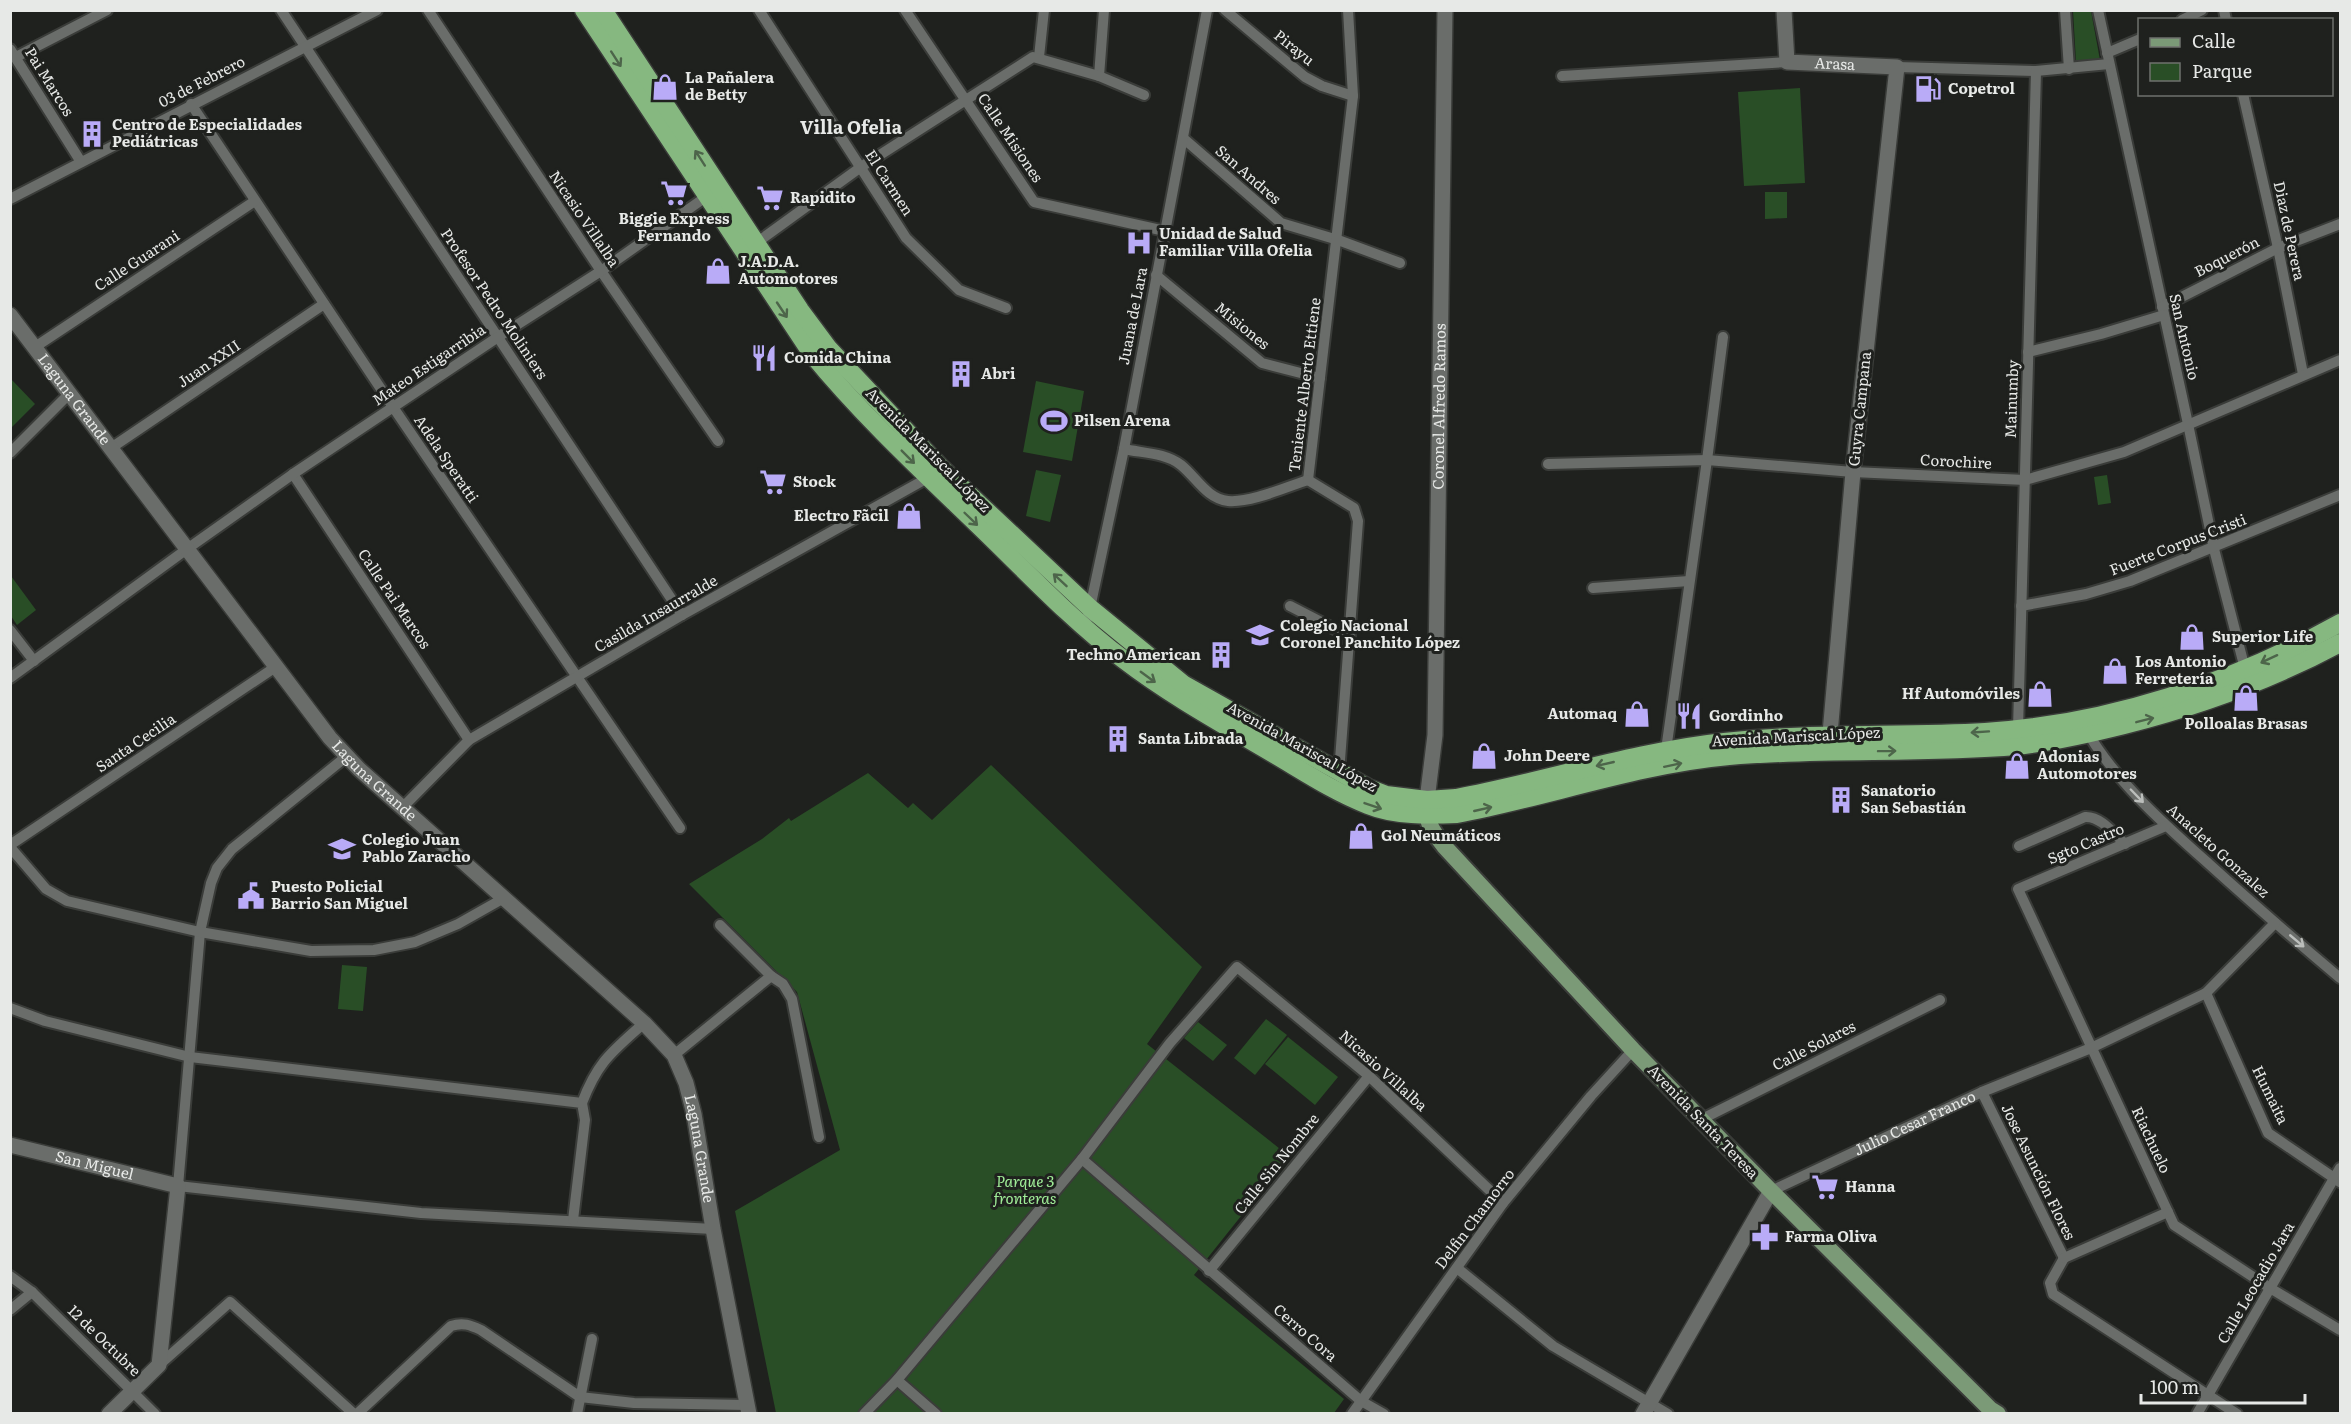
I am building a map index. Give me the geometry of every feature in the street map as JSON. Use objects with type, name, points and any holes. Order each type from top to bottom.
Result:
[{"type":"highway","name":"Avenida Mariscal López","points":[[584,10],[713,192],[750,247],[813,354],[838,386],[886,423],[1085,626],[1121,657],[1176,698],[1368,806],[1385,811],[1426,808],[1467,796],[1666,750],[1726,741],[1934,750],[2018,746],[2084,726],[2245,669],[2340,623]]},
{"type":"highway","name":"Avenida Mariscal López","points":[[603,10],[713,192]]},
{"type":"highway","name":"Avenida Mariscal López","points":[[935,473],[1090,608],[1183,684],[1339,773],[1386,795],[1426,808],[1457,814],[1692,761],[1934,734],[2084,726],[2173,712],[2264,680],[2340,643]]},
{"type":"main road","name":"Coronel Alfredo Ramos","points":[[1426,808],[1435,735],[1445,10]]},
{"type":"main road","points":[[1784,10],[1787,62]]},
{"type":"main road","name":"Arasa","points":[[1787,62],[1896,67]]},
{"type":"main road","name":"Guyra Campana","points":[[1829,744],[1853,472],[1896,67]]},
{"type":"main road","name":"Laguna Grande","points":[[10,315],[186,549],[278,666],[311,715],[347,756],[402,808],[644,1023],[674,1055],[686,1083],[694,1114],[713,1229],[748,1409]]},
{"type":"main road","name":"Avenida Santa Teresa","points":[[1426,808],[1430,827],[1444,846],[1633,1050],[1770,1191],[1992,1412]]},
{"type":"main road","name":"San Miguel","points":[[10,1145],[178,1186]]},
{"type":"main road","points":[[108,1413],[159,1365],[178,1186]]},
{"type":"main road","points":[[1646,1408],[1770,1191]]},
{"type":"street","points":[[13,53],[107,10]]},
{"type":"street","name":"Profesor Pedro Moliniers","points":[[281,10],[682,615]]},
{"type":"street","name":"03 de Febrero","points":[[10,199],[377,10]]},
{"type":"street","name":"Nicasio Villalba","points":[[428,10],[601,271],[718,441]]},
{"type":"street","name":"El Carmen","points":[[759,10],[906,238],[960,290],[1006,308]]},
{"type":"street","name":"Calle Misiones","points":[[905,10],[1034,202],[1165,231]]},
{"type":"street","points":[[1039,57],[1044,10]]},
{"type":"street","points":[[1100,76],[1104,10]]},
{"type":"street","name":"Juana de Lara","points":[[1085,626],[1124,449],[1207,10]]},
{"type":"street","name":"Pirayu","points":[[1225,10],[1305,77],[1322,86],[1353,96]]},
{"type":"street","name":"Teniente Alberto Ettiene","points":[[1339,773],[1357,514],[1354,508],[1308,480],[1338,240],[1353,96],[1348,10]]},
{"type":"street","points":[[2065,10],[2069,69]]},
{"type":"street","name":"San Antonio","points":[[2098,10],[2214,549],[2245,669]]},
{"type":"street","points":[[2186,18],[2202,10]]},
{"type":"street","name":"Arasa","points":[[1896,67],[2036,71],[2069,69],[2108,59],[2138,40]]},
{"type":"street","name":"Pai Marcos","points":[[13,53],[81,162]]},
{"type":"street","points":[[750,247],[861,167],[1033,57],[1100,76],[1144,94]]},
{"type":"street","name":"Arasa","points":[[1562,76],[1787,62]]},
{"type":"street","name":"Mainumby","points":[[2018,729],[2036,71]]},
{"type":"street","name":"Diaz de Perera","points":[[2243,96],[2278,248],[2303,374]]},
{"type":"street","name":"Adela Speratti","points":[[191,104],[393,407],[680,828]]},
{"type":"street","name":"San Andres","points":[[1183,138],[1281,223],[1338,240],[1400,263]]},
{"type":"street","name":"Mateo Estigarribia","points":[[10,678],[293,474],[601,271],[713,192]]},
{"type":"street","name":"Calle Guarani","points":[[35,347],[255,201]]},
{"type":"street","name":"Boquerón","points":[[2028,352],[2101,334],[2163,311],[2278,248],[2340,224]]},
{"type":"street","name":"Misiones","points":[[1156,275],[1262,363],[1320,378]]},
{"type":"street","name":"Juan XXII","points":[[111,448],[324,304]]},
{"type":"street","points":[[1666,750],[1723,337]]},
{"type":"street","name":"Corochire","points":[[1548,464],[1707,460],[1853,472],[2025,480],[2124,452],[2340,360]]},
{"type":"street","points":[[10,453],[70,393]]},
{"type":"street","points":[[1124,449],[1164,456],[1181,465],[1213,496],[1226,501],[1241,501],[1308,480]]},
{"type":"street","name":"Casilda Insaurralde","points":[[402,808],[470,740],[682,615],[935,473]]},
{"type":"street","name":"Calle Pai Marcos","points":[[293,474],[470,740]]},
{"type":"street","name":"Fuerte Corpus Cristi","points":[[2021,606],[2086,594],[2130,581],[2214,549],[2340,495]]},
{"type":"street","points":[[1593,588],[1689,581]]},
{"type":"street","points":[[1290,606],[1350,637]]},
{"type":"street","points":[[10,630],[34,661]]},
{"type":"street","name":"Santa Cecilia","points":[[10,846],[278,666]]},
{"type":"street","name":"Anacleto Gonzalez","points":[[2084,726],[2106,762],[2166,826],[2340,978]]},
{"type":"street","points":[[347,756],[232,849],[217,868],[211,883],[200,933],[178,1186],[421,1213],[713,1229]]},
{"type":"street","points":[[2019,846],[2091,816],[2098,819],[2125,844]]},
{"type":"street","name":"Sgto Castro","points":[[2018,889],[2166,826]]},
{"type":"street","points":[[10,846],[46,889],[67,901],[200,933],[312,951],[374,950],[415,942],[458,924],[504,898]]},
{"type":"street","name":"Riachuelo","points":[[2018,889],[2174,1225],[2270,1288],[2340,1330]]},
{"type":"street","name":"Julio Cesar Franco","points":[[1770,1191],[1982,1092],[2091,1048],[2206,993],[2275,923]]},
{"type":"street","points":[[720,925],[771,976],[783,984],[792,999],[819,1137]]},
{"type":"street","name":"Nicasio Villalba","points":[[1082,1159],[1170,1043],[1237,967],[1369,1076],[1503,1203]]},
{"type":"street","points":[[674,1055],[771,976]]},
{"type":"street","name":"Humaita","points":[[2206,993],[2268,1133],[2337,1180]]},
{"type":"street","name":"Calle Solares","points":[[1702,1119],[1940,1000]]},
{"type":"street","points":[[10,1008],[45,1021],[190,1057],[582,1103]]},
{"type":"street","points":[[573,1220],[585,1120],[582,1103],[594,1074],[603,1061],[644,1023]]},
{"type":"street","name":"Delfin Chamorro","points":[[1352,1413],[1503,1203],[1591,1096],[1633,1050]]},
{"type":"street","name":"Calle Sin Nombre","points":[[1209,1271],[1369,1076]]},
{"type":"street","name":"Jose Asunción Flores","points":[[1982,1092],[2064,1258],[2050,1283],[2053,1294],[2237,1413]]},
{"type":"street","points":[[864,1413],[897,1380],[1082,1159]]},
{"type":"street","name":"Cerro Cora","points":[[1082,1159],[1361,1401],[1384,1413]]},
{"type":"street","name":"Calle Leocadio Jara","points":[[2198,1413],[2270,1288],[2337,1180],[2340,1168]]},
{"type":"street","points":[[2064,1258],[2168,1212]]},
{"type":"street","points":[[1457,1268],[1553,1346],[1646,1408],[1668,1413]]},
{"type":"street","name":"12 de Octubre","points":[[10,1276],[32,1292],[155,1413]]},
{"type":"street","points":[[10,1311],[32,1292]]},
{"type":"street","points":[[159,1365],[230,1302],[355,1413],[451,1326],[459,1323],[469,1324],[481,1330],[580,1397],[634,1403],[748,1409]]},
{"type":"street","points":[[577,1413],[592,1339]]},
{"type":"street","points":[[897,1380],[936,1413]]},
{"type":"green space","points":[[2073,11],[2091,11],[2100,60],[2076,62]]},
{"type":"green space","points":[[1800,88],[1805,183],[1744,186],[1738,92]]},
{"type":"green space","points":[[1765,192],[1787,192],[1787,218],[1765,219]]},
{"type":"green space","points":[[11,379],[35,404],[11,428]]},
{"type":"green space","name":"Pilsen Arena","points":[[1036,381],[1084,391],[1072,461],[1023,452]]},
{"type":"green space","points":[[1036,470],[1061,475],[1050,522],[1026,516]]},
{"type":"green space","points":[[2107,475],[2111,503],[2098,505],[2094,477]]},
{"type":"green space","points":[[11,576],[36,610],[17,625],[11,616]]},
{"type":"green space","name":"Parque 3 fronteras","points":[[991,765],[1202,967],[1147,1044],[1289,1156],[1194,1275],[1344,1399],[1334,1413],[776,1413],[735,1211],[840,1150],[797,992],[689,884],[762,839],[789,818],[791,821],[868,773],[908,808],[913,803],[932,820]]},
{"type":"green space","points":[[342,965],[367,967],[363,1011],[338,1009]]},
{"type":"green space","points":[[1266,1019],[1287,1035],[1255,1075],[1234,1058]]},
{"type":"green space","points":[[1198,1022],[1227,1045],[1213,1061],[1184,1038]]},
{"type":"green space","points":[[1288,1037],[1338,1077],[1315,1105],[1265,1064]]},
{"type":"place","name":"La Pañalera de Betty","points":[[665,87]]},
{"type":"place","name":"Copetrol","points":[[1928,89]]},
{"type":"place","name":"Centro de Especialidades Pediátricas","points":[[92,134]]},
{"type":"place","name":"Biggie Express Fernando","points":[[674,193]]},
{"type":"place","name":"Rapidito","points":[[770,198]]},
{"type":"place","name":"Unidad de Salud Familiar Villa Ofelia","points":[[1139,243]]},
{"type":"place","name":"J.A.D.A. Automotores","points":[[718,271]]},
{"type":"place","name":"Comida China","points":[[764,358]]},
{"type":"place","name":"Abri","points":[[961,374]]},
{"type":"place","name":"Pilsen Arena","points":[[1054,421]]},
{"type":"place","name":"Stock","points":[[773,482]]},
{"type":"place","name":"Electro Fãcil","points":[[909,516]]},
{"type":"place","name":"Colegio Nacional Coronel Panchito López","points":[[1260,635]]},
{"type":"place","name":"Superior Life","points":[[2192,637]]},
{"type":"place","name":"Techno American","points":[[1221,655]]},
{"type":"place","name":"Los Antonio Ferretería","points":[[2115,671]]},
{"type":"place","name":"Hf Automóviles","points":[[2040,694]]},
{"type":"place","name":"Polloalas Brasas","points":[[2246,698]]},
{"type":"place","name":"Automaq","points":[[1637,714]]},
{"type":"place","name":"Gordinho","points":[[1689,716]]},
{"type":"place","name":"Santa Librada","points":[[1118,739]]},
{"type":"place","name":"John Deere","points":[[1484,756]]},
{"type":"place","name":"Adonias Automotores","points":[[2017,766]]},
{"type":"place","name":"Sanatorio San Sebastián","points":[[1841,800]]},
{"type":"place","name":"Gol Neumáticos","points":[[1361,836]]},
{"type":"place","name":"Colegio Juan Pablo Zaracho","points":[[342,849]]},
{"type":"place","name":"Puesto Policial Barrio San Miguel","points":[[251,896]]},
{"type":"place","name":"Hanna","points":[[1825,1187]]},
{"type":"place","name":"Farma Oliva","points":[[1765,1237]]},
{"type":"district","name":"Villa Ofelia","points":[[851,128]]}]
